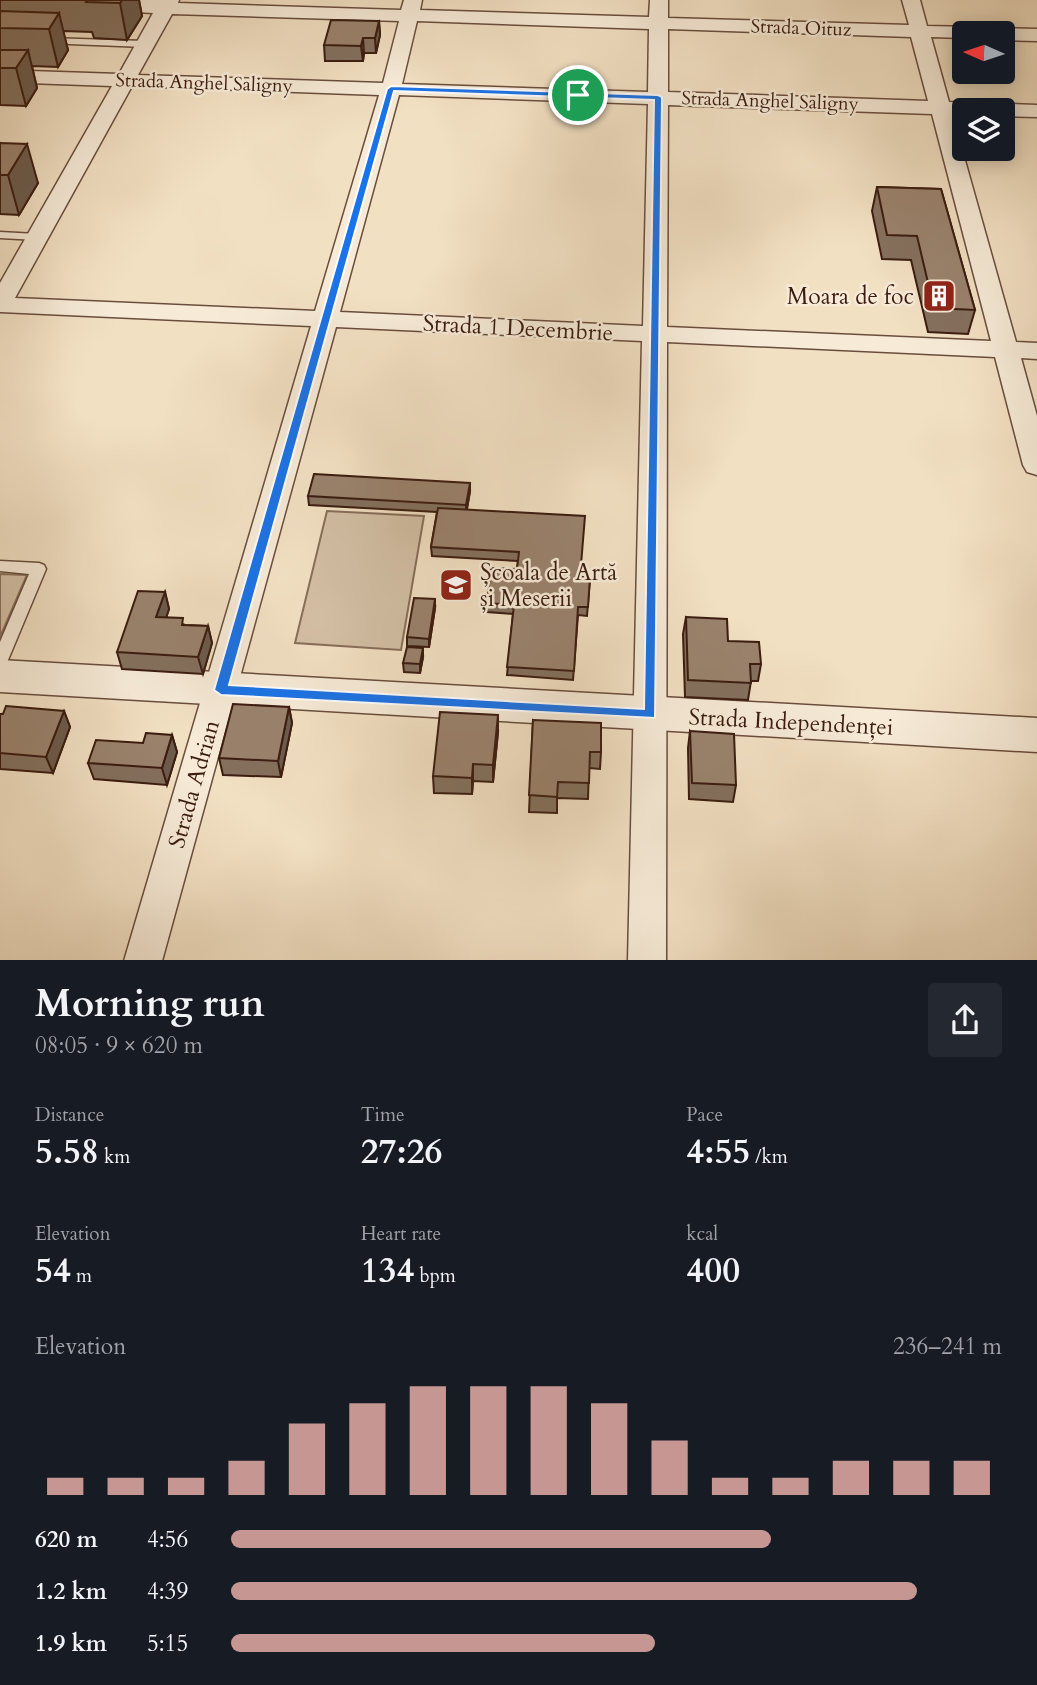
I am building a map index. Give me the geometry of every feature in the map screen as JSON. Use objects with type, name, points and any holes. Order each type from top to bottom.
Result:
[{"type":"street","points":[[911,0],[943,108],[1037,465]]},
{"type":"street","points":[[0,304],[168,4]]},
{"type":"street","name":"Strada Oituz","points":[[83,5],[658,12],[952,33]]},
{"type":"street","name":"Strada Adrian","points":[[143,960],[391,89],[411,7]]},
{"type":"street","points":[[647,960],[658,12]]},
{"type":"street","points":[[1015,34],[1037,35]]},
{"type":"street","name":"Strada Anghel Saligny","points":[[0,76],[1037,111]]},
{"type":"street","name":"Strada 1 Decembrie","points":[[0,304],[1037,351]]},
{"type":"street","name":"Strada Independenței","points":[[0,676],[1037,735]]},
{"type":"lane","points":[[40,41],[145,44]]},
{"type":"lane","points":[[0,236],[37,237]]},
{"type":"lane","points":[[0,566],[39,569],[0,660]]},
{"type":"shaded area","points":[[327,511],[424,516],[401,650],[295,643]]},
{"type":"shaded area","points":[[0,574],[27,575],[0,637]]},
{"type":"building","points":[[122,0],[120,3],[86,2]]},
{"type":"building","points":[[0,11],[59,13],[49,29],[0,28]]},
{"type":"building","points":[[331,20],[379,21],[375,38],[363,38],[361,46],[324,45]]},
{"type":"building","points":[[0,50],[28,50],[16,68],[0,68]]},
{"type":"building","points":[[0,143],[27,144],[8,175],[0,175]]},
{"type":"building","points":[[877,187],[941,189],[975,310],[934,308],[917,236],[887,235]]},
{"type":"building","points":[[314,474],[470,483],[466,505],[308,496]]},
{"type":"building","points":[[438,508],[585,516],[580,577],[590,578],[588,607],[578,607],[574,671],[507,667],[514,605],[487,603],[491,568],[517,569],[519,552],[431,547]]},
{"type":"building","points":[[138,591],[165,592],[156,617],[183,618],[182,625],[208,626],[198,657],[117,652]]},
{"type":"building","points":[[414,598],[435,599],[429,639],[407,637]]},
{"type":"building","points":[[686,617],[727,619],[728,641],[759,642],[761,664],[750,664],[751,683],[688,680]]},
{"type":"building","points":[[407,647],[423,648],[420,664],[403,663]]},
{"type":"building","points":[[233,704],[289,707],[278,761],[219,758]]},
{"type":"building","points":[[6,706],[64,711],[46,757],[0,753],[0,714],[3,714]]},
{"type":"building","points":[[440,712],[498,715],[493,765],[473,764],[472,778],[433,776]]},
{"type":"building","points":[[533,720],[601,723],[601,752],[590,752],[589,783],[558,782],[557,797],[529,795]]},
{"type":"building","points":[[690,731],[734,734],[736,785],[692,783]]},
{"type":"building","points":[[146,733],[172,735],[162,768],[88,763],[96,740],[143,743]]},
{"type":"place","name":"Moara de foc","points":[[939,296]]},
{"type":"place","name":"Școala de Artă și Meserii","points":[[456,585]]},
{"type":"route","points":[[391,89],[578,95],[658,97],[650,714],[221,690],[391,89]]}]
